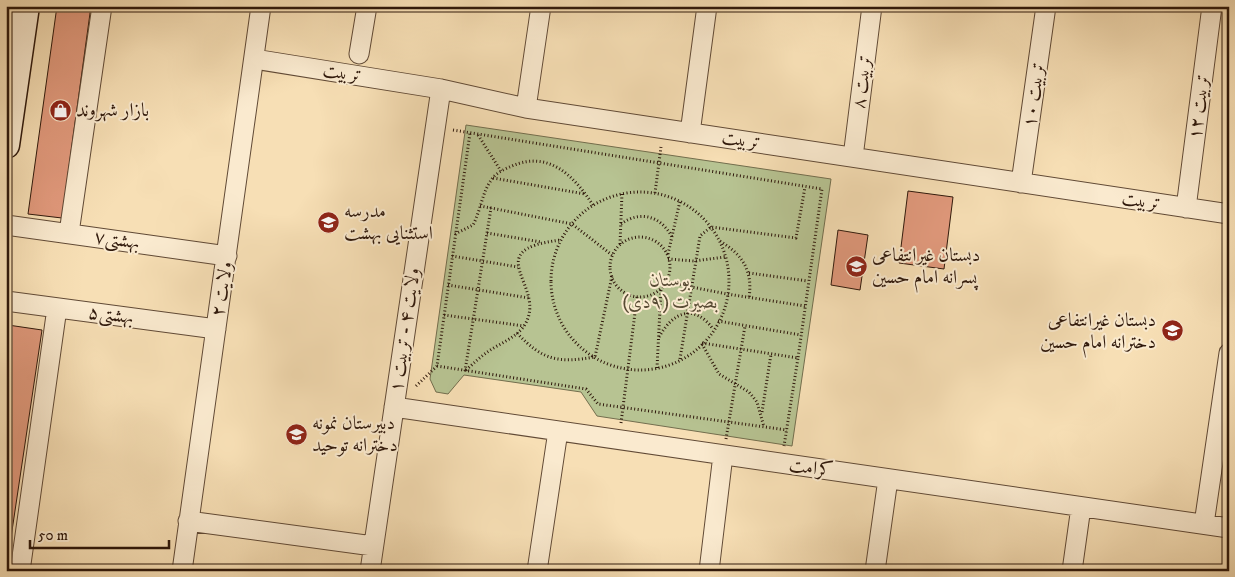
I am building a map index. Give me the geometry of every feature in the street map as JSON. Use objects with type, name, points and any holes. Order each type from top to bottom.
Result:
[{"type":"main road","points":[[6,145],[26,6]]},
{"type":"street","points":[[69,234],[102,6]]},
{"type":"street","name":"ولایت ۲","points":[[182,571],[261,6]]},
{"type":"street","points":[[360,54],[367,6]]},
{"type":"street","points":[[526,108],[541,6]]},
{"type":"street","points":[[690,133],[707,6]]},
{"type":"street","name":"تربیت ۸","points":[[853,157],[872,6]]},
{"type":"street","name":"تربیت ۱۰","points":[[1021,183],[1046,6]]},
{"type":"street","name":"تربیت ۱۲","points":[[1186,208],[1212,6]]},
{"type":"street","name":"تربیت","points":[[254,59],[440,89],[526,108],[1229,214]]},
{"type":"street","name":"ولایت ۴ - تربیت ۱","points":[[370,571],[440,89]]},
{"type":"street","name":"بهشتی۷","points":[[6,225],[227,256]]},
{"type":"street","name":"بهشتی۵","points":[[6,301],[216,329]]},
{"type":"street","points":[[20,571],[57,308]]},
{"type":"street","points":[[1204,524],[1229,353]]},
{"type":"street","name":"کرامت","points":[[394,407],[1229,528]]},
{"type":"street","points":[[537,571],[558,431]]},
{"type":"street","points":[[709,571],[723,455]]},
{"type":"street","points":[[875,571],[888,479]]},
{"type":"street","points":[[1072,571],[1081,507]]},
{"type":"street","points":[[188,522],[373,546]]},
{"type":"path","points":[[435,127],[822,190],[781,464]]},
{"type":"path","points":[[655,193],[663,129]]},
{"type":"path","points":[[470,133],[437,366],[586,389],[598,404],[787,430]]},
{"type":"path","points":[[478,134],[501,171]]},
{"type":"path","points":[[456,234],[473,225],[493,178],[501,171],[524,161],[544,162],[569,176],[593,206]]},
{"type":"path","points":[[493,178],[585,194]]},
{"type":"path","points":[[680,360],[693,287],[694,261],[700,236],[711,227],[796,238],[805,187]]},
{"type":"path","points":[[620,244],[622,193]]},
{"type":"path","points":[[622,193],[655,193],[680,201],[697,212],[711,227],[719,240],[725,257],[728,283],[727,294],[714,329],[702,343],[680,360],[657,368],[637,370],[617,367],[595,358],[582,349],[568,334],[558,317],[552,298],[551,278],[554,259],[561,240],[572,224],[593,206],[622,193]]},
{"type":"path","points":[[668,255],[659,244],[646,238],[633,238],[620,244],[612,255],[610,269],[614,283],[623,292],[637,297],[654,294],[661,289],[666,282],[670,268],[668,255],[680,201]]},
{"type":"path","points":[[480,206],[572,224],[612,255]]},
{"type":"path","points":[[465,371],[491,208]]},
{"type":"path","points":[[621,224],[628,219],[645,216],[662,222],[672,236]]},
{"type":"path","points":[[487,233],[544,242]]},
{"type":"path","points":[[465,371],[486,353],[517,333],[524,326],[530,312],[529,298],[518,267],[520,254],[527,247],[561,240]]},
{"type":"path","points":[[719,240],[741,258],[750,273],[749,298]]},
{"type":"path","points":[[452,256],[518,267]]},
{"type":"path","points":[[668,259],[694,261],[725,257]]},
{"type":"path","points":[[750,273],[808,281]]},
{"type":"path","points":[[595,358],[612,276]]},
{"type":"path","points":[[666,282],[749,298],[805,306]]},
{"type":"path","points":[[448,284],[529,298]]},
{"type":"path","points":[[657,368],[661,289]]},
{"type":"path","points":[[620,440],[626,368],[637,297]]},
{"type":"path","points":[[658,338],[670,321],[688,313],[706,320],[714,329]]},
{"type":"path","points":[[444,315],[524,326]]},
{"type":"path","points":[[718,321],[801,335]]},
{"type":"path","points":[[723,455],[745,326]]},
{"type":"path","points":[[517,333],[529,347],[552,360],[595,358]]},
{"type":"path","points":[[702,343],[798,358]]},
{"type":"path","points":[[702,343],[719,374],[749,392],[757,402],[762,414],[764,427]]},
{"type":"path","points":[[762,414],[771,354]]},
{"type":"green space","name":"بوستان بصیرت (۹دی)","points":[[466,125],[831,179],[792,446],[597,416],[581,392],[464,375],[448,394],[436,392],[430,379]]},
{"type":"building","name":"بازار شهروند","points":[[57,6],[91,6],[62,218],[28,214]]},
{"type":"building","points":[[908,191],[953,197],[944,269],[899,263]]},
{"type":"building","points":[[838,230],[868,235],[860,290],[831,285]]},
{"type":"building","points":[[8,325],[42,330],[6,571],[6,337]]},
{"type":"place","name":"بازار شهروند","points":[[60,110]]},
{"type":"place","name":"مدرسه استثنایی بهشت","points":[[328,222]]},
{"type":"place","name":"دبستان غیرانتفاعی پسرانه امام حسین","points":[[856,266]]},
{"type":"place","name":"دبستان غیرانتفاعی دخترانه امام حسین","points":[[1172,331]]},
{"type":"place","name":"دبیرستان نمونه دخترانه توحید","points":[[296,434]]}]
